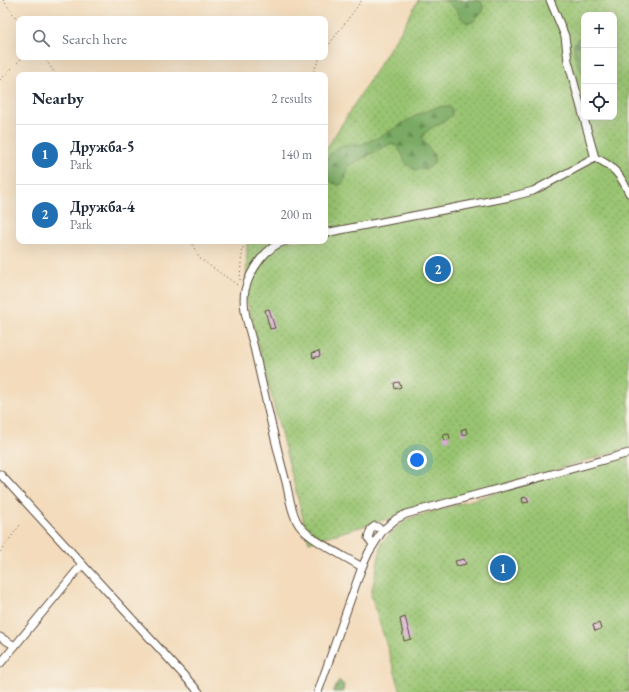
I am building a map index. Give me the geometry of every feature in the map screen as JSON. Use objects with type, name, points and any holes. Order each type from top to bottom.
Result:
[{"type":"street","points":[[550,0],[566,36],[568,61],[595,158],[610,165],[615,170],[622,178],[629,193]]},
{"type":"street","points":[[328,232],[510,197],[533,191],[595,158]]},
{"type":"street","points":[[278,244],[266,253],[250,276],[245,290],[244,302],[270,423],[298,524],[312,537],[362,567]]},
{"type":"street","points":[[318,692],[362,567],[373,544],[383,530],[396,519],[406,514],[629,453]]},
{"type":"street","points":[[0,474],[199,692]]},
{"type":"street","points":[[373,544],[368,538],[370,529],[375,526],[383,530]]},
{"type":"street","points":[[0,664],[83,565]]},
{"type":"street","points":[[0,637],[15,646]]},
{"type":"path","points":[[3,0],[16,18]]},
{"type":"path","points":[[328,46],[362,0]]},
{"type":"path","points":[[0,80],[20,60]]},
{"type":"path","points":[[46,60],[54,72]]},
{"type":"path","points":[[313,72],[319,60]]},
{"type":"path","points":[[193,244],[200,258],[240,287],[240,262],[243,244]]},
{"type":"path","points":[[0,552],[20,525]]},
{"type":"green space","points":[[418,0],[629,0],[629,448],[309,542],[246,297],[247,244],[328,244],[328,146],[405,24]]},
{"type":"green space","points":[[444,0],[478,0],[483,5],[483,12],[473,22],[467,23],[461,18],[456,9]]},
{"type":"green space","points":[[579,38],[581,38],[581,71],[574,51],[574,43]]},
{"type":"green space","points":[[446,106],[452,109],[452,115],[428,130],[422,137],[434,156],[433,164],[429,168],[415,170],[407,164],[399,148],[390,144],[350,165],[341,185],[332,183],[328,178],[328,158],[340,146],[348,144],[358,145],[375,139],[414,117],[435,108]]},
{"type":"green space","points":[[629,454],[629,692],[401,692],[371,595],[382,542],[407,519]]},
{"type":"green space","points":[[339,680],[344,685],[343,692],[333,692]]},
{"type":"building","points":[[269,309],[275,328],[270,329],[265,310]]},
{"type":"building","points":[[319,351],[320,356],[313,358],[312,353]]},
{"type":"building","points":[[399,382],[401,387],[395,389],[394,383]]},
{"type":"building","points":[[466,428],[467,434],[462,435],[461,430]]},
{"type":"building","points":[[449,434],[450,439],[445,441],[443,435]]},
{"type":"building","points":[[527,497],[529,502],[523,503],[522,498]]},
{"type":"building","points":[[464,559],[466,564],[457,566],[455,561]]},
{"type":"building","points":[[405,617],[411,639],[404,641],[400,619]]},
{"type":"building","points":[[599,623],[601,629],[595,631],[593,625]]},
{"type":"place","name":"Дружба-4","points":[[438,269]]},
{"type":"place","name":"Дружба-5","points":[[503,568]]}]
